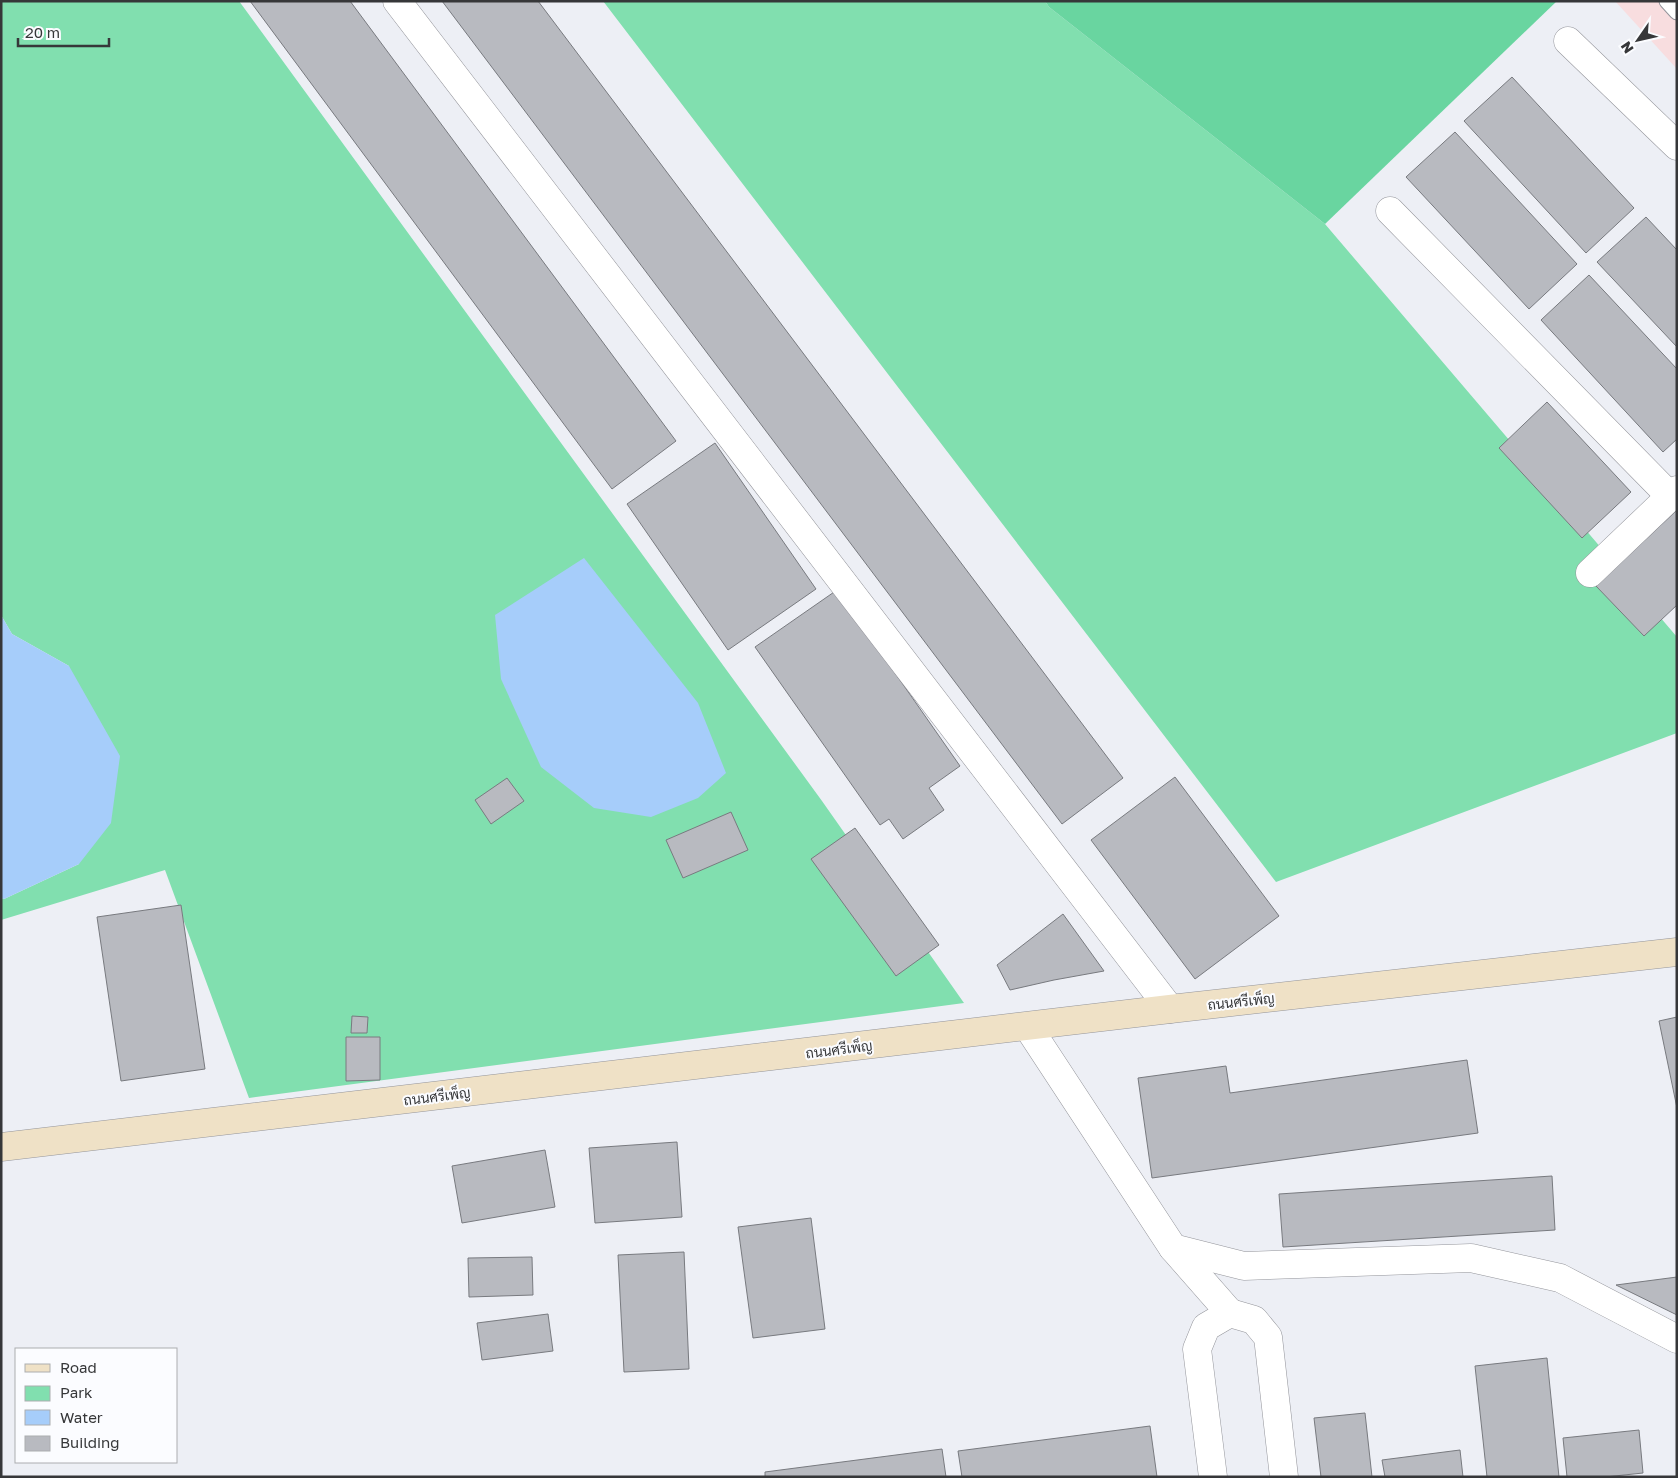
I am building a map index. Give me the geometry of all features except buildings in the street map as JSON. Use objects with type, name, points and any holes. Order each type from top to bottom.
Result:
[{"type":"main road","name":"ถนนศรีเพ็ญ","points":[[1,1146],[1170,1009],[1677,952]]},
{"type":"street","points":[[397,1],[1170,1009]]},
{"type":"street","points":[[1568,41],[1677,146]]},
{"type":"street","points":[[1390,211],[1673,493],[1590,573]]},
{"type":"street","points":[[1028,1026],[1173,1248],[1230,1312],[1254,1320],[1268,1337],[1284,1477]]},
{"type":"street","points":[[1173,1248],[1244,1266],[1470,1258],[1560,1278],[1677,1339]]},
{"type":"street","points":[[1213,1477],[1197,1349],[1206,1327],[1230,1312]]},
{"type":"lane","points":[[1667,1],[1677,12]]},
{"type":"shaded area","points":[[1615,1],[1677,1],[1677,69]]},
{"type":"green space","points":[[1,1],[239,1],[822,801],[964,1003],[249,1098],[165,870],[1,920],[1,898],[4,899],[79,864],[69,666],[12,634],[1,615]]},
{"type":"green space","points":[[603,1],[1045,1],[1049,7],[1325,224],[1677,637],[1677,733],[1276,882]]},
{"type":"green space","points":[[1045,1],[1557,1],[1325,224],[1049,7]]},
{"type":"water","points":[[584,558],[698,703],[726,773],[698,798],[651,817],[594,808],[541,767],[501,679],[495,615]]},
{"type":"water","points":[[1,615],[12,634],[69,666],[120,756],[111,823],[79,864],[4,899],[1,898]]}]
